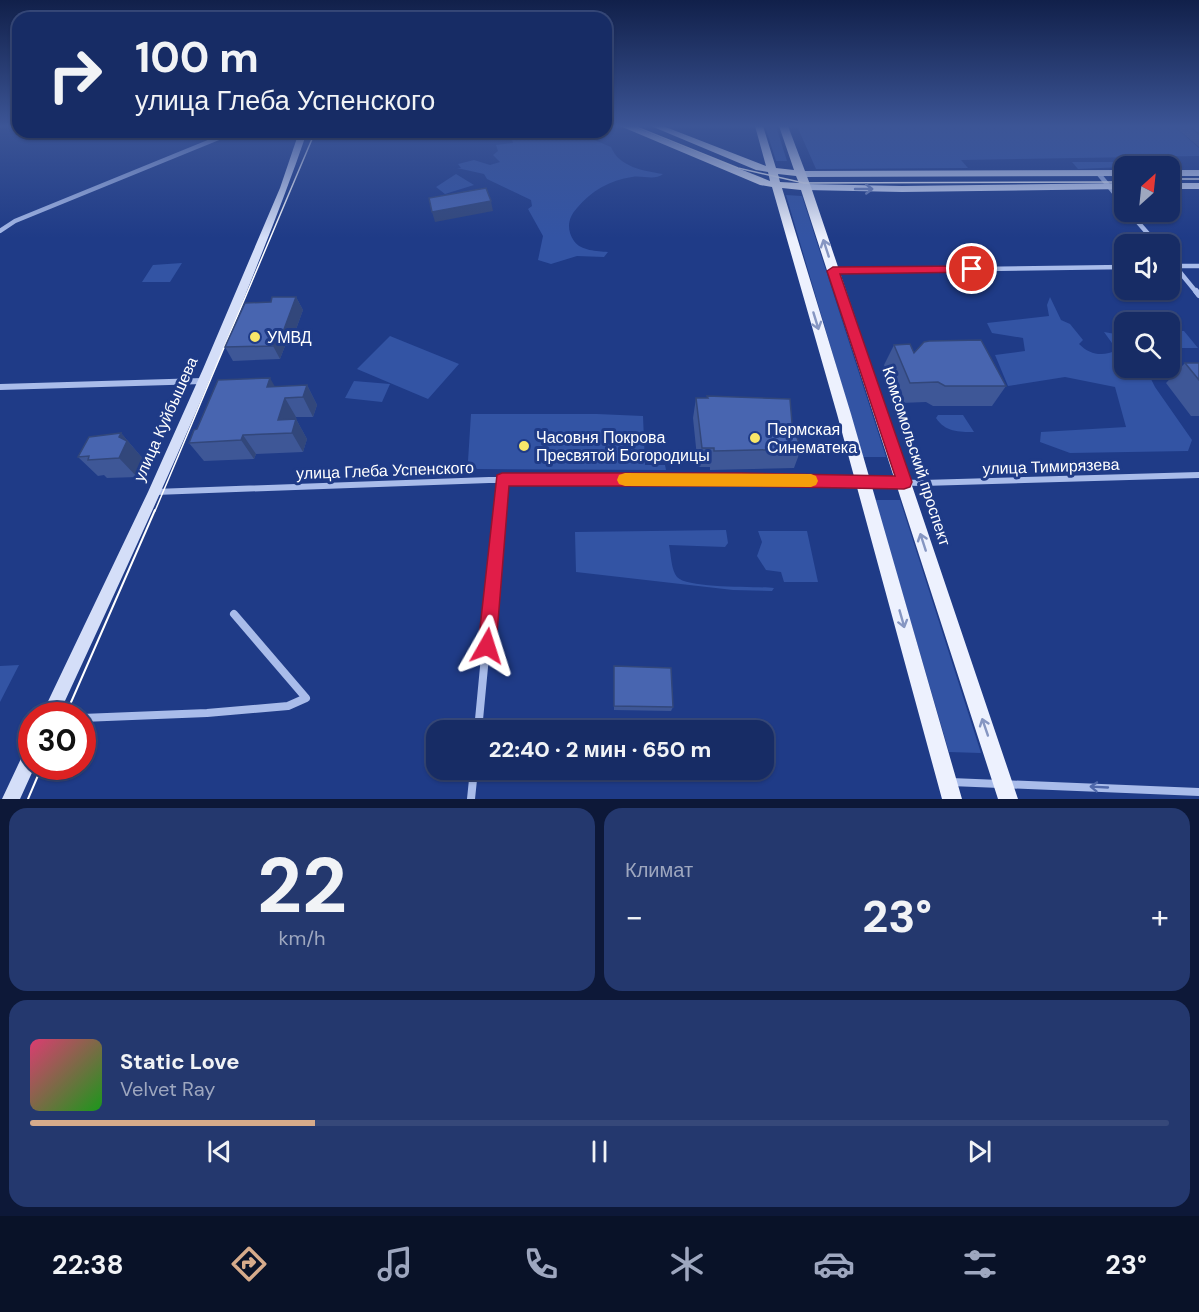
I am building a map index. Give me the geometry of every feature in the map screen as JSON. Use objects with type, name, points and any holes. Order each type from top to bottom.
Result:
[{"type":"main road","name":"улица Куйбышева","points":[[56,702],[154,492],[203,381],[250,274],[292,163]]},
{"type":"main road","points":[[715,163],[763,183],[774,177],[801,174],[1114,173]]},
{"type":"main road","points":[[744,163],[774,177],[806,187],[902,189],[1114,186]]},
{"type":"main road","points":[[770,163],[949,790]]},
{"type":"main road","name":"Комсомольский проспект","points":[[797,163],[1006,791]]},
{"type":"main road","points":[[1180,173],[1199,173]]},
{"type":"main road","points":[[1180,186],[1199,186]]},
{"type":"main road","points":[[11,799],[20,780]]},
{"type":"street","points":[[0,231],[15,221],[156,163]]},
{"type":"street","points":[[1098,174],[1114,193]]},
{"type":"street","points":[[1138,222],[1148,234]]},
{"type":"street","points":[[1180,266],[1199,266]]},
{"type":"street","points":[[833,271],[1114,267]]},
{"type":"street","points":[[1180,275],[1199,295]]},
{"type":"street","points":[[0,387],[203,381]]},
{"type":"street","name":"улица Тимирязева","points":[[904,482],[1199,475]]},
{"type":"street","name":"улица Глеба Успенского","points":[[154,492],[409,481],[741,479],[904,482]]},
{"type":"street","points":[[479,720],[502,480]]},
{"type":"street","points":[[96,717],[288,706],[306,698],[234,614]]},
{"type":"street","points":[[471,799],[473,780]]},
{"type":"street","points":[[949,790],[1199,792]]},
{"type":"shaded area","points":[[461,163],[625,163],[663,174],[656,177],[624,178],[601,187],[588,196],[572,216],[569,224],[570,232],[574,241],[581,247],[608,252],[604,257],[577,256],[551,264],[538,260],[543,236],[528,209],[532,206],[531,200],[487,179],[484,174],[457,168],[461,168],[458,164]]},
{"type":"shaded area","points":[[813,163],[964,163],[968,168],[816,169]]},
{"type":"shaded area","points":[[1073,163],[1114,163],[1114,167],[1078,169]]},
{"type":"shaded area","points":[[456,174],[474,185],[445,194],[436,187]]},
{"type":"shaded area","points":[[786,195],[802,196],[886,457],[863,457]]},
{"type":"shaded area","points":[[182,263],[170,282],[142,282],[153,265]]},
{"type":"shaded area","points":[[1050,297],[1061,320],[1070,324],[1083,340],[1079,344],[1083,348],[1097,354],[1114,351],[1114,378],[1150,378],[1192,440],[1188,451],[1070,453],[1040,442],[1041,432],[1126,427],[1115,387],[1065,377],[1008,386],[995,355],[1025,351],[1023,338],[992,333],[987,323],[1049,316],[1047,305]]},
{"type":"shaded area","points":[[1180,331],[1184,331],[1198,348],[1180,348]]},
{"type":"shaded area","points":[[1104,332],[1114,334],[1114,346]]},
{"type":"shaded area","points":[[390,336],[459,364],[428,399],[357,369]]},
{"type":"shaded area","points":[[354,381],[390,384],[382,402],[345,398]]},
{"type":"shaded area","points":[[471,414],[643,416],[645,465],[665,465],[666,470],[477,469],[468,461]]},
{"type":"shaded area","points":[[938,415],[963,415],[974,432],[948,429],[936,418]]},
{"type":"shaded area","points":[[875,500],[900,500],[981,753],[949,752]]},
{"type":"shaded area","points":[[726,530],[728,543],[725,547],[669,545],[672,566],[677,577],[694,584],[774,588],[772,591],[733,590],[576,572],[575,532]]},
{"type":"shaded area","points":[[758,531],[807,531],[818,582],[784,582],[781,572],[766,570],[757,556],[762,542]]},
{"type":"shaded area","points":[[19,665],[0,702],[0,666]]},
{"type":"building","points":[[486,188],[491,201],[432,212],[429,198]]},
{"type":"building","points":[[272,297],[296,297],[283,332],[278,332],[273,346],[225,347],[245,303],[271,302]]},
{"type":"building","points":[[981,340],[1006,386],[945,386],[938,382],[910,383],[894,345],[910,344],[914,353],[924,342],[929,341]]},
{"type":"building","points":[[1185,363],[1199,363],[1199,380]]},
{"type":"building","points":[[270,378],[267,387],[307,385],[303,397],[285,398],[278,420],[296,419],[292,433],[243,435],[241,440],[189,443],[218,380]]},
{"type":"building","points":[[707,396],[790,399],[792,423],[801,449],[714,451],[714,448],[702,448],[696,398],[708,398]]},
{"type":"building","points":[[121,433],[119,437],[127,441],[119,458],[88,460],[89,456],[78,457],[89,437]]},
{"type":"building","points":[[614,666],[671,668],[673,707],[614,706]]},
{"type":"tram line","points":[[155,511],[302,163]]},
{"type":"tram line","points":[[726,163],[804,183],[1114,182]]},
{"type":"tram line","points":[[1180,179],[1199,179]]},
{"type":"tram line","points":[[71,702],[155,510]]},
{"type":"tram line","points":[[28,799],[36,780]]},
{"type":"slow traffic","points":[[625,480],[811,481]]},
{"type":"place","name":"УМВД","points":[[255,337]]},
{"type":"place","name":"Пермская Синематека","points":[[755,438]]},
{"type":"place","name":"Часовня Покрова Пресвятой Богородицы","points":[[524,446]]},
{"type":"route","points":[[487,646],[502,480],[741,479],[904,482],[833,271],[972,269]]}]
